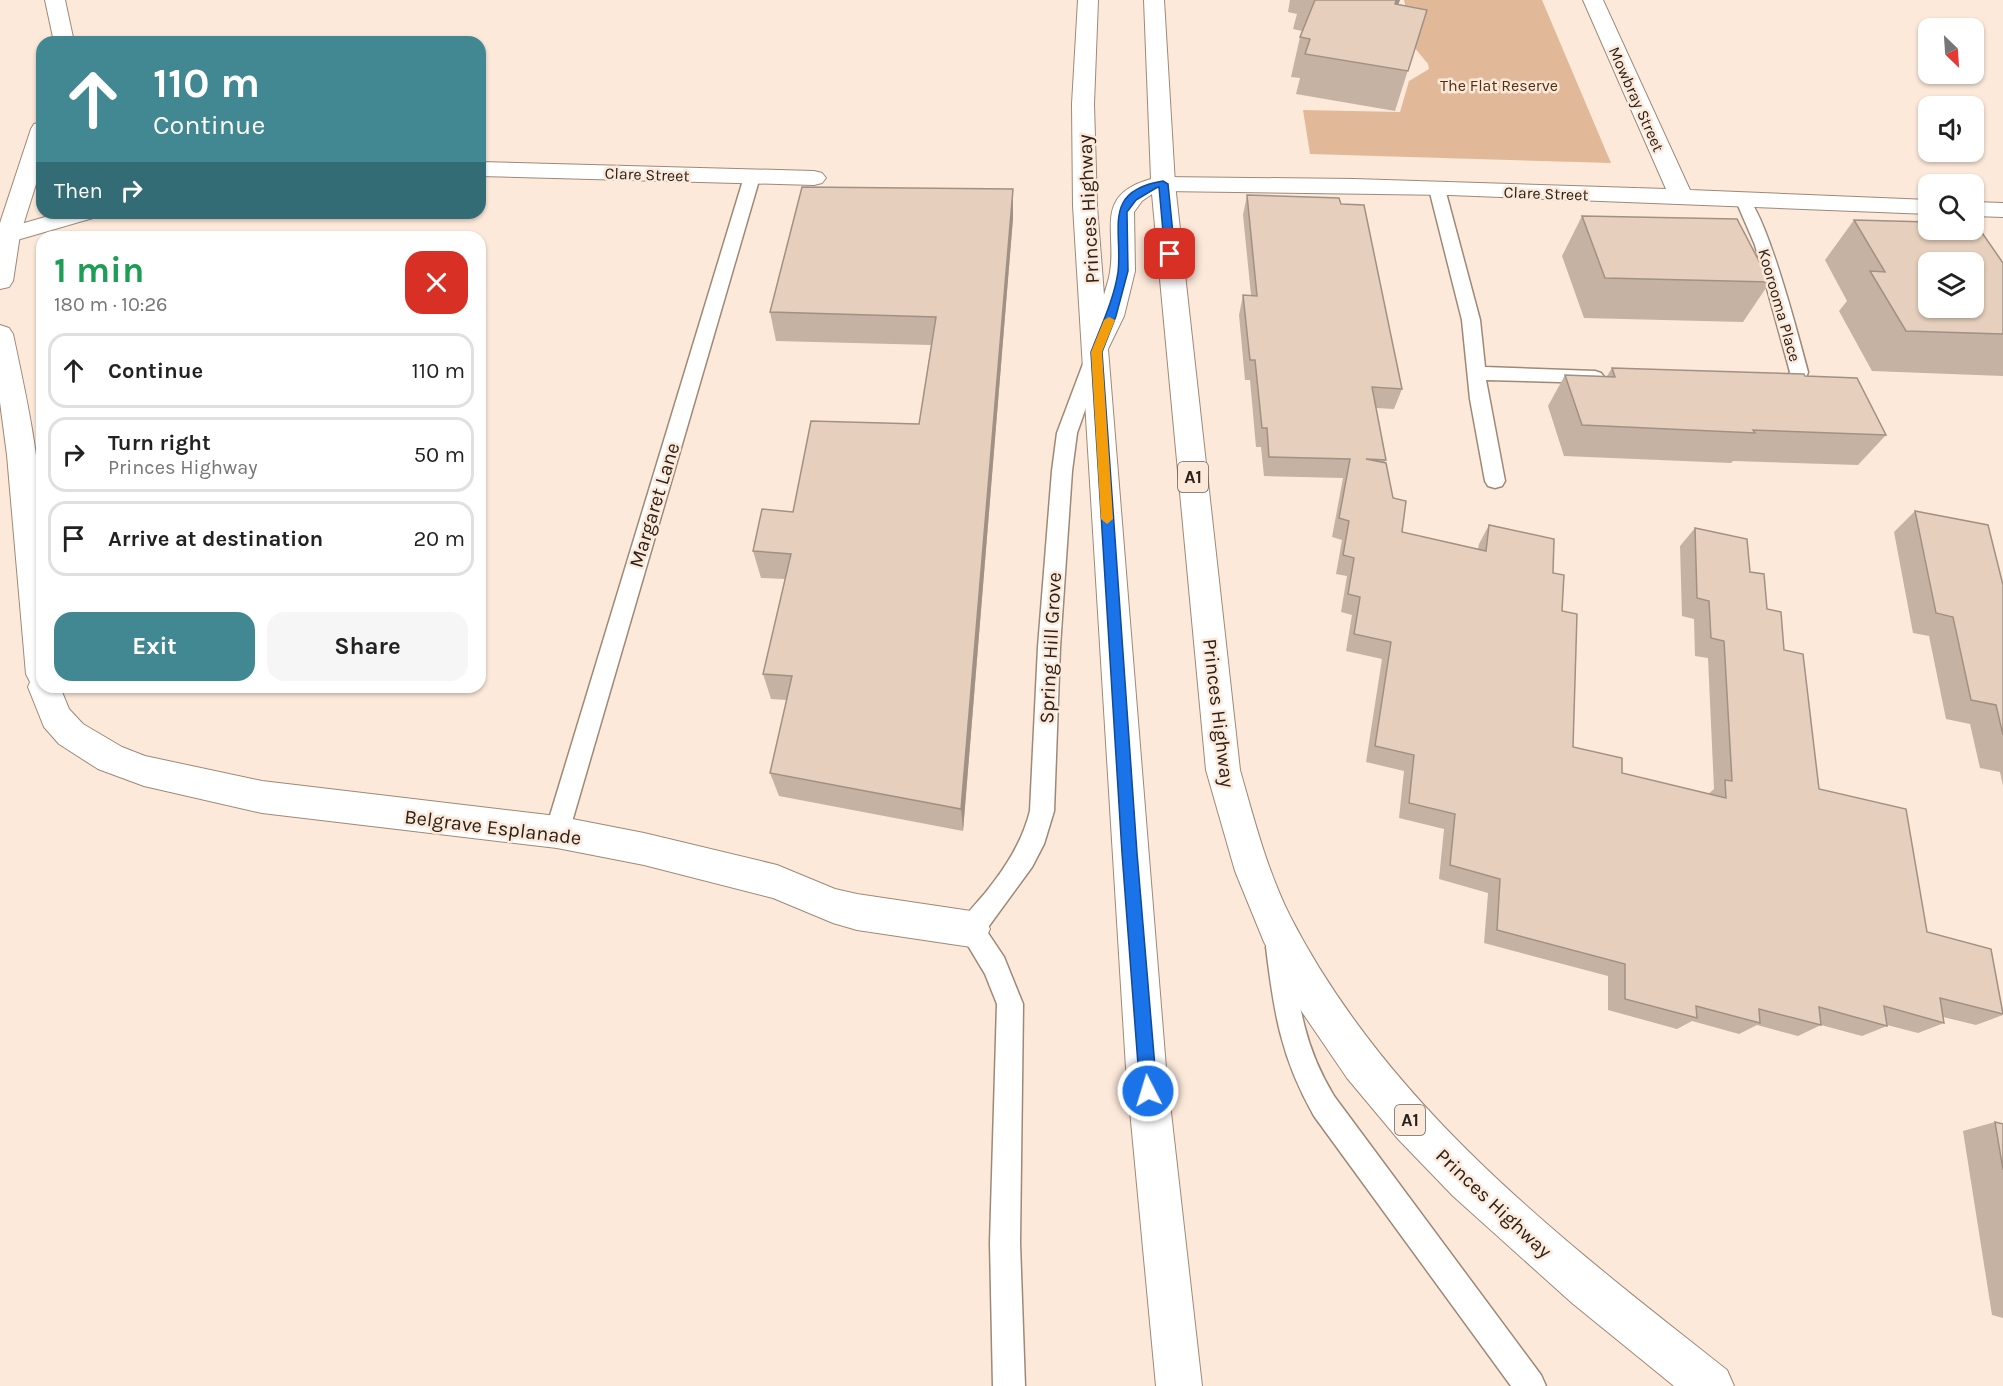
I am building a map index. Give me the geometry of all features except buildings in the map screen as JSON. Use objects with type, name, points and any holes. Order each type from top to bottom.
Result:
[{"type":"main road","points":[[56,0],[63,36]]},
{"type":"main road","name":"Princes Highway","points":[[1088,0],[1083,105],[1084,161],[1096,352],[1146,1068],[1179,1386]]},
{"type":"main road","name":"Princes Highway","points":[[1154,0],[1163,184],[1223,770],[1237,825],[1277,928],[1302,975],[1350,1047],[1398,1108],[1455,1170],[1566,1270],[1711,1386]]},
{"type":"main road","name":"Mowbray Street","points":[[1593,0],[1682,198]]},
{"type":"main road","points":[[0,281],[8,235],[36,148]]},
{"type":"main road","name":"Clare Street","points":[[486,169],[813,178]]},
{"type":"main road","name":"Clare Street","points":[[1096,352],[1111,316],[1123,271],[1122,212],[1126,204],[1138,192],[1163,184],[1215,183],[1437,189],[1918,207]]},
{"type":"main road","points":[[1984,209],[2003,210]]},
{"type":"main road","points":[[8,235],[64,219]]},
{"type":"main road","points":[[0,334],[4,374],[21,455],[36,611]]},
{"type":"main road","name":"Belgrave Esplanade","points":[[46,693],[56,717],[71,734],[110,758],[144,771],[262,797],[557,832],[644,849],[757,877],[799,890],[833,906],[857,912],[971,928]]},
{"type":"lane","name":"Margaret Lane","points":[[557,832],[752,177]]},
{"type":"lane","points":[[1437,189],[1471,320],[1477,373],[1495,481]]},
{"type":"lane","name":"Koorooma Place","points":[[1744,201],[1763,245],[1799,372],[1798,377],[1792,381],[1752,381]]},
{"type":"lane","name":"Spring Hill Grove","points":[[971,928],[1011,880],[1039,827],[1042,811],[1049,647],[1062,471],[1067,433],[1096,352]]},
{"type":"lane","points":[[1477,373],[1608,377]]},
{"type":"lane","points":[[971,928],[995,966],[1010,1004],[1005,1243],[1010,1383]]},
{"type":"lane","points":[[1277,928],[1292,1031],[1302,1065],[1316,1093],[1350,1143],[1461,1289],[1530,1386]]},
{"type":"green space","name":"The Flat Reserve","points":[[1404,0],[1542,0],[1611,163],[1310,154],[1303,110],[1400,112],[1409,81],[1429,69],[1428,64],[1396,25],[1405,4]]},
{"type":"slow traffic","points":[[1107,519],[1096,352],[1109,320]]},
{"type":"route","points":[[1148,1091],[1129,853],[1096,352],[1111,316],[1123,271],[1122,212],[1126,204],[1138,192],[1154,185],[1163,184],[1170,254]]}]
